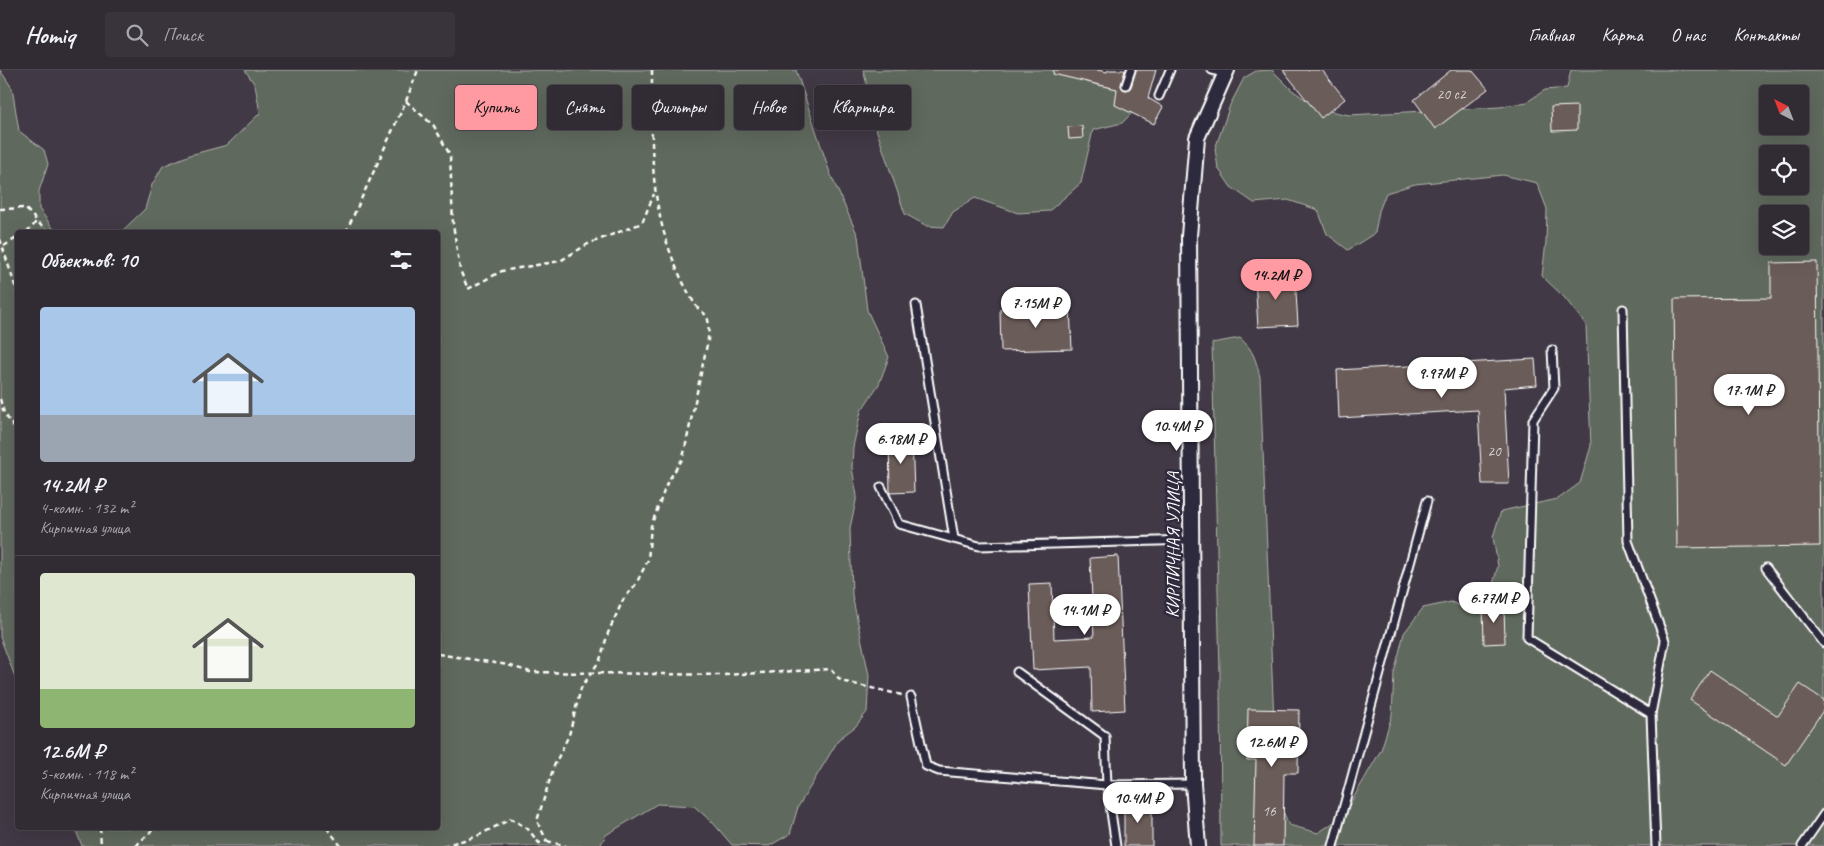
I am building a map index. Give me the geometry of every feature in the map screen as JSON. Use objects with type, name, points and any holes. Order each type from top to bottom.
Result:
[{"type":"street","name":"КИРПИЧНАЯ УЛИЦА","points":[[1198,846],[1193,784],[1189,236],[1197,138],[1226,72]]},
{"type":"lane","points":[[1126,85],[1131,70]]},
{"type":"lane","points":[[1159,96],[1170,70]]},
{"type":"lane","points":[[1212,70],[1226,72]]},
{"type":"lane","points":[[916,305],[954,539]]},
{"type":"lane","points":[[1623,309],[1628,541],[1666,641],[1651,714],[1656,846]]},
{"type":"lane","points":[[1552,350],[1554,388],[1533,420],[1527,638],[1651,714]]},
{"type":"lane","points":[[881,487],[899,524],[979,546],[1192,540]]},
{"type":"lane","points":[[1333,846],[1427,501]]},
{"type":"lane","points":[[1766,568],[1824,643]]},
{"type":"lane","points":[[1017,672],[1105,736],[1107,786],[1116,846]]},
{"type":"lane","points":[[911,697],[926,766],[939,771],[1107,786],[1193,784]]},
{"type":"lane","points":[[1802,846],[1824,814]]},
{"type":"path","points":[[347,230],[406,101],[418,70]]},
{"type":"path","points":[[547,841],[538,821],[554,766],[569,735],[581,688],[600,660],[608,633],[623,600],[636,584],[648,560],[652,526],[667,483],[683,458],[708,340],[706,316],[698,308],[677,270],[663,230],[655,192],[652,153],[652,70]]},
{"type":"path","points":[[406,101],[434,126],[450,155],[453,224],[460,270],[468,289],[502,271],[560,261],[588,244],[642,224],[655,192]]},
{"type":"path","points":[[0,210],[25,208],[45,230]]},
{"type":"path","points":[[29,230],[37,220]]},
{"type":"path","points":[[0,239],[4,246],[15,285]]},
{"type":"path","points":[[4,246],[15,239]]},
{"type":"path","points":[[0,399],[4,413],[15,429]]},
{"type":"path","points":[[440,654],[508,665],[530,672],[723,675],[831,669],[841,682],[911,697]]},
{"type":"path","points":[[443,846],[475,837],[511,819],[527,828],[539,844],[547,841],[566,846]]},
{"type":"path","points":[[100,830],[101,846]]},
{"type":"path","points":[[136,846],[152,830]]},
{"type":"path","points":[[329,830],[341,846]]},
{"type":"shaded area","points":[[0,70],[12,88],[19,131],[44,150],[48,164],[39,191],[39,209],[55,230],[15,230],[15,677],[0,637]]},
{"type":"shaded area","points":[[245,70],[796,70],[801,85],[734,85],[734,130],[804,130],[804,94],[814,130],[816,130],[830,173],[858,236],[867,310],[889,357],[879,384],[861,411],[853,447],[852,468],[857,496],[850,528],[852,595],[869,675],[867,712],[856,726],[839,739],[798,807],[790,834],[769,846],[732,845],[714,824],[694,806],[657,804],[606,835],[600,846],[82,846],[76,830],[440,830],[440,230],[123,230],[145,209],[152,185],[163,166],[190,155],[227,145],[260,113],[255,85]]},
{"type":"shaded area","points":[[863,70],[1050,70],[1097,85],[1129,91],[1133,112],[1122,123],[1093,130],[1081,183],[1049,211],[1018,213],[975,198],[953,212],[944,227],[927,226],[905,214],[876,130],[911,130],[911,85],[866,85]]},
{"type":"shaded area","points":[[1272,70],[1292,90],[1319,109],[1349,115],[1500,107],[1527,102],[1545,90],[1567,88],[1571,70],[1824,70],[1824,846],[1221,846],[1220,674],[1212,343],[1240,338],[1251,351],[1260,377],[1277,797],[1289,825],[1318,833],[1343,816],[1381,750],[1392,715],[1394,673],[1404,633],[1423,608],[1451,602],[1471,610],[1488,602],[1498,566],[1493,537],[1501,511],[1558,499],[1580,483],[1591,446],[1586,325],[1564,297],[1542,276],[1547,209],[1537,183],[1503,175],[1415,184],[1386,193],[1379,211],[1375,233],[1348,250],[1327,234],[1318,210],[1288,200],[1254,203],[1231,187],[1218,168],[1215,149],[1230,105],[1244,78],[1256,71]]},
{"type":"building","points":[[1054,70],[1097,70],[1107,72],[1108,70],[1125,70],[1121,86],[1127,90],[1131,87],[1136,70],[1156,70],[1148,98],[1163,107],[1154,124],[1115,105],[1117,89],[1053,74]]},
{"type":"building","points":[[1283,70],[1322,70],[1345,99],[1321,118]]},
{"type":"building","points":[[1451,70],[1472,70],[1488,89],[1435,129],[1414,100]]},
{"type":"building","points":[[1577,106],[1577,130],[1552,131],[1551,107]]},
{"type":"building","points":[[1082,126],[1083,138],[1069,139],[1068,127]]},
{"type":"building","points":[[1817,262],[1820,546],[1677,548],[1674,299],[1771,298],[1771,263]]},
{"type":"building","points":[[1295,276],[1298,325],[1258,327],[1255,278]]},
{"type":"building","points":[[1070,307],[1072,349],[1001,351],[1000,309]]},
{"type":"building","points":[[1535,359],[1537,385],[1504,388],[1509,484],[1482,484],[1478,410],[1339,418],[1337,370]]},
{"type":"building","points":[[889,437],[912,437],[914,492],[890,493]]},
{"type":"building","points":[[1118,556],[1125,710],[1092,712],[1091,667],[1033,670],[1029,584],[1052,583],[1054,639],[1094,637],[1090,558]]},
{"type":"building","points":[[1504,605],[1505,643],[1484,644],[1483,606]]},
{"type":"building","points":[[1710,670],[1778,716],[1800,684],[1824,700],[1824,709],[1786,765],[1690,700]]},
{"type":"building","points":[[1248,709],[1299,710],[1298,773],[1284,773],[1283,846],[1254,846],[1256,760],[1247,760]]},
{"type":"building","points":[[1124,803],[1152,803],[1152,846],[1124,846]]}]
